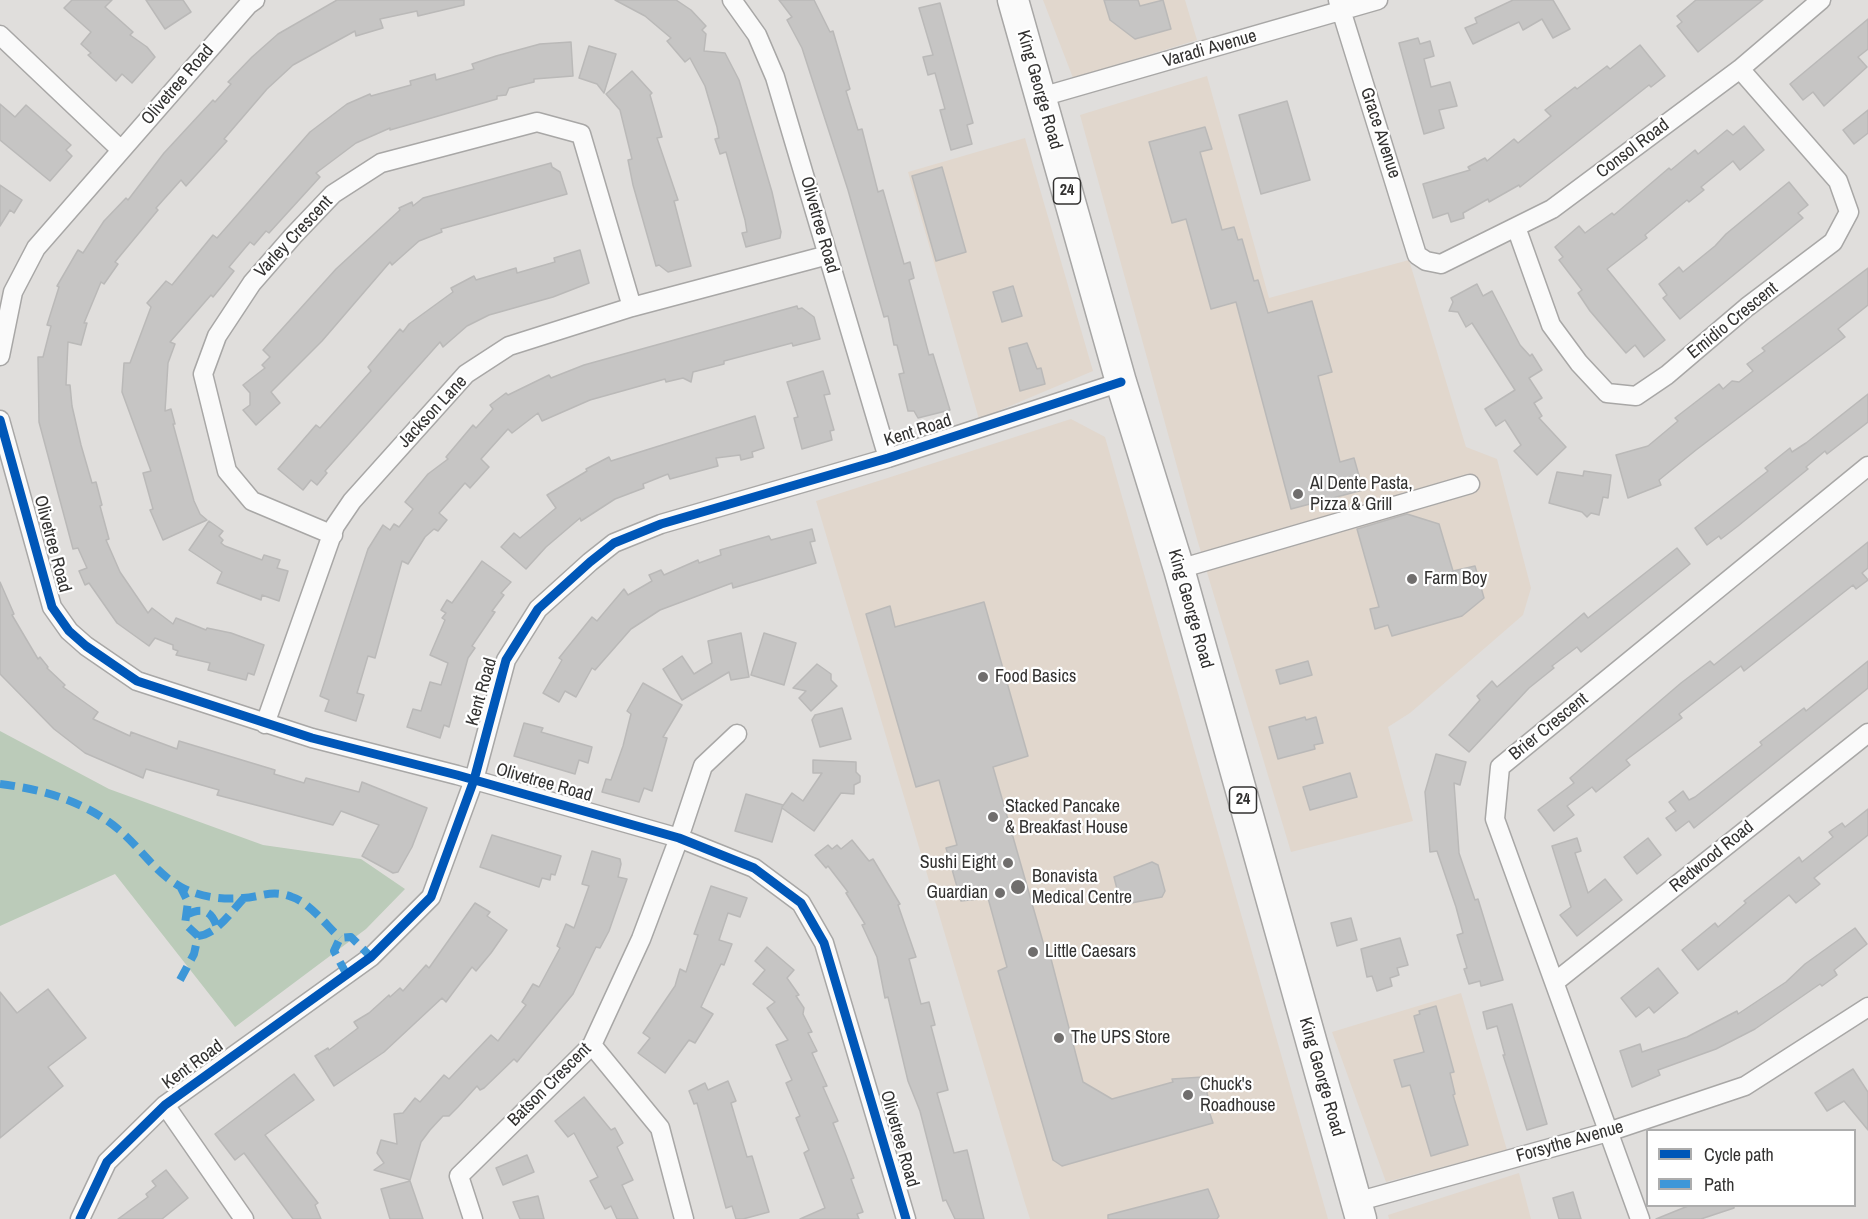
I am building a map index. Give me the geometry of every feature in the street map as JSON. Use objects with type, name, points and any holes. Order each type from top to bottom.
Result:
[{"type":"main road","name":"King George Road","points":[[1012,0],[1121,382],[1179,569],[1358,1211]]},
{"type":"street","name":"Olivetree Road","points":[[0,356],[13,292],[36,248],[248,4],[255,0]]},
{"type":"street","name":"Olivetree Road","points":[[732,0],[757,35],[775,77],[888,458]]},
{"type":"street","name":"Varadi Avenue","points":[[1041,97],[1339,6],[1378,0]]},
{"type":"street","name":"Consol Road","points":[[1426,261],[1441,264],[1552,209],[1740,69],[1821,0]]},
{"type":"street","name":"Grace Avenue","points":[[1339,6],[1417,255],[1426,261]]},
{"type":"street","points":[[0,35],[121,150]]},
{"type":"street","name":"Emidio Crescent","points":[[1516,227],[1551,325],[1579,363],[1607,393],[1636,396],[1667,375],[1747,307],[1833,242],[1849,212],[1838,181],[1740,69]]},
{"type":"street","name":"Varley Crescent","points":[[333,535],[252,501],[227,471],[203,374],[217,336],[252,283],[333,194],[381,164],[537,122],[581,134],[632,307]]},
{"type":"street","name":"Jackson Lane","points":[[265,724],[335,526],[352,501],[466,374],[509,346],[632,307],[828,255]]},
{"type":"street","name":"Kent Road","points":[[80,1219],[107,1162],[165,1105],[371,957],[431,897],[474,780],[506,660],[538,609],[598,555],[614,543],[661,524],[888,458],[1121,382]]},
{"type":"street","name":"Olivetree Road","points":[[0,420],[52,607],[69,631],[137,681],[265,724],[679,838],[754,868],[801,903],[824,943],[906,1219]]},
{"type":"street","name":"Brier Crescent","points":[[1640,1219],[1495,819],[1500,767],[1868,466]]},
{"type":"street","points":[[1179,569],[1470,484]]},
{"type":"street","name":"Redwood Road","points":[[1555,982],[1868,733]]},
{"type":"street","name":"Batson Crescent","points":[[472,1219],[459,1176],[592,1045],[641,939],[679,838],[702,766],[737,734]]},
{"type":"street","name":"Forsythe Avenue","points":[[1358,1211],[1745,1086],[1867,1009]]},
{"type":"street","points":[[592,1045],[660,1128],[684,1219]]},
{"type":"street","points":[[165,1105],[244,1219]]},
{"type":"shaded area","points":[[1043,0],[1185,0],[1197,40],[1073,78]]},
{"type":"shaded area","points":[[1207,76],[1269,298],[1409,260],[1466,447],[1497,459],[1531,588],[1523,615],[1410,713],[1388,727],[1413,821],[1291,852],[1197,539],[1080,115]]},
{"type":"shaded area","points":[[1025,138],[1093,371],[979,419],[908,172]]},
{"type":"shaded area","points":[[1071,419],[1105,437],[1328,1219],[1030,1219],[816,501]]},
{"type":"shaded area","points":[[1461,993],[1507,1150],[1386,1182],[1332,1032]]},
{"type":"shaded area","points":[[1519,1173],[1531,1219],[1389,1219],[1388,1215]]},
{"type":"green space","points":[[0,731],[109,789],[263,845],[361,859],[405,889],[366,929],[235,1027],[115,874],[0,926]]},
{"type":"building","points":[[72,0],[112,0],[105,7],[133,32],[130,35],[147,47],[155,57],[132,83],[122,74],[116,81],[88,55],[91,53],[81,44],[91,32],[64,8]]},
{"type":"building","points":[[146,0],[183,0],[191,12],[165,29]]},
{"type":"building","points":[[337,0],[464,0],[464,5],[418,16],[417,11],[380,19],[383,28],[356,36],[355,31],[293,65],[267,89],[224,139],[227,141],[186,186],[181,180],[156,208],[158,210],[115,262],[118,264],[104,284],[101,282],[84,323],[87,323],[81,345],[68,342],[66,385],[70,385],[72,406],[81,445],[92,483],[96,482],[102,505],[100,506],[109,539],[106,540],[120,572],[148,613],[152,608],[173,624],[176,618],[206,630],[207,628],[231,633],[264,645],[254,675],[248,673],[246,680],[208,670],[210,663],[176,655],[178,651],[173,649],[173,645],[155,638],[149,646],[117,623],[89,583],[85,585],[79,571],[87,568],[78,548],[73,549],[39,422],[38,357],[43,357],[51,326],[47,325],[59,287],[57,286],[78,250],[83,253],[104,221],[126,198],[128,200],[164,153],[213,100],[215,102],[231,84],[228,82],[252,57],[278,34]]},
{"type":"building","points":[[615,0],[676,0],[691,10],[706,26],[702,30],[706,34],[704,51],[725,53],[739,80],[772,192],[781,232],[780,238],[746,247],[742,233],[747,232],[745,220],[726,152],[720,154],[715,139],[719,138],[717,127],[705,86],[690,58],[685,62],[667,41],[671,38],[645,16]]},
{"type":"building","points":[[779,0],[814,0],[830,32],[833,31],[850,89],[846,91],[858,130],[862,129],[878,192],[883,190],[904,264],[910,262],[914,278],[909,280],[929,355],[933,354],[950,410],[918,418],[914,411],[908,411],[899,374],[904,373],[897,345],[894,345],[888,316],[884,317],[848,190],[802,48],[787,20],[792,17]]},
{"type":"building","points":[[1104,0],[1138,0],[1140,6],[1163,0],[1171,29],[1135,39],[1110,20]]},
{"type":"building","points":[[1513,0],[1553,0],[1570,29],[1553,38],[1542,19],[1523,30],[1519,22],[1473,44],[1465,28],[1477,23],[1475,18]]},
{"type":"building","points":[[1696,0],[1763,0],[1698,52],[1677,26],[1682,22],[1677,16]]},
{"type":"building","points":[[940,3],[973,123],[967,125],[972,144],[951,150],[940,110],[945,109],[935,73],[928,75],[923,57],[933,55],[919,8]]},
{"type":"building","points":[[1868,19],[1868,49],[1858,57],[1867,67],[1824,106],[1813,92],[1803,100],[1790,84]]},
{"type":"building","points":[[1418,38],[1420,44],[1430,41],[1434,56],[1424,59],[1431,87],[1450,82],[1457,106],[1439,110],[1444,128],[1424,134],[1399,43]]},
{"type":"building","points":[[571,42],[573,76],[534,79],[534,82],[509,88],[506,95],[497,96],[497,99],[390,130],[390,128],[356,143],[316,173],[320,177],[269,233],[266,231],[254,245],[250,242],[229,267],[234,271],[213,297],[211,295],[170,342],[175,344],[168,363],[165,411],[171,409],[194,501],[200,514],[207,520],[163,540],[150,510],[153,509],[143,473],[151,471],[122,392],[124,363],[130,363],[151,307],[147,303],[166,281],[172,285],[213,235],[217,238],[310,132],[347,104],[370,94],[371,96],[411,85],[410,81],[435,74],[436,80],[474,69],[472,64],[496,56],[540,44]]},
{"type":"building","points":[[1640,45],[1665,76],[1651,87],[1649,85],[1520,187],[1519,185],[1489,202],[1488,199],[1463,213],[1464,218],[1451,222],[1448,213],[1433,218],[1423,184],[1470,170],[1468,167],[1485,158],[1487,161],[1514,139],[1518,143],[1551,116],[1545,110],[1607,66],[1610,69]]},
{"type":"building","points":[[589,46],[616,54],[604,93],[597,84],[579,78]]},
{"type":"building","points":[[632,71],[652,93],[650,95],[662,137],[657,138],[678,200],[674,201],[691,266],[668,272],[659,265],[656,266],[633,185],[628,160],[632,159],[620,110],[606,94]]},
{"type":"building","points":[[1287,101],[1310,180],[1261,194],[1239,115]]},
{"type":"building","points":[[0,104],[15,117],[26,105],[71,145],[66,150],[72,156],[50,181],[0,140]]},
{"type":"building","points":[[1868,110],[1868,133],[1854,144],[1843,130]]},
{"type":"building","points":[[1744,126],[1764,150],[1740,170],[1733,161],[1701,187],[1704,190],[1689,202],[1687,200],[1645,235],[1647,238],[1607,269],[1665,340],[1644,357],[1635,345],[1626,353],[1590,311],[1578,293],[1582,290],[1559,260],[1563,257],[1555,247],[1579,226],[1585,233],[1612,213],[1614,215],[1669,168],[1671,170],[1695,150],[1698,154],[1727,130],[1733,135]]},
{"type":"building","points":[[1205,127],[1212,149],[1200,152],[1222,230],[1234,227],[1238,240],[1242,239],[1254,281],[1258,280],[1268,313],[1312,301],[1332,372],[1318,376],[1340,462],[1354,458],[1363,490],[1291,509],[1236,302],[1211,309],[1186,219],[1172,223],[1149,142]]},
{"type":"building","points":[[551,163],[552,167],[560,172],[567,194],[441,229],[442,232],[419,241],[392,265],[390,262],[322,341],[271,392],[280,403],[256,425],[243,410],[250,405],[250,393],[243,385],[265,368],[262,365],[270,357],[263,350],[336,269],[400,210],[399,208],[412,202],[413,206],[423,198]]},
{"type":"building","points":[[942,167],[966,252],[936,261],[912,176]]},
{"type":"building","points":[[1789,182],[1808,205],[1798,213],[1803,218],[1680,319],[1663,298],[1667,295],[1659,284],[1679,267],[1683,272]]},
{"type":"building","points":[[0,185],[22,200],[14,213],[10,210],[0,226]]},
{"type":"building","points":[[580,250],[589,283],[553,297],[489,315],[467,326],[443,347],[440,342],[325,471],[327,473],[317,485],[311,480],[303,490],[278,469],[316,425],[320,428],[371,371],[368,367],[400,329],[403,332],[409,324],[453,292],[451,288],[474,276],[476,280],[516,268],[517,273],[555,262],[554,258]]},
{"type":"building","points":[[1868,268],[1868,305],[1838,329],[1845,337],[1696,450],[1659,480],[1661,485],[1628,498],[1616,455],[1648,446],[1678,421],[1675,418],[1719,384],[1723,389],[1732,381],[1739,382],[1753,371],[1747,364],[1765,351],[1762,348]]},
{"type":"building","points":[[1477,284],[1483,296],[1492,291],[1520,345],[1530,356],[1532,354],[1542,370],[1529,378],[1542,398],[1534,403],[1542,416],[1539,418],[1566,447],[1537,475],[1514,451],[1521,445],[1505,420],[1496,426],[1485,409],[1515,390],[1472,323],[1466,327],[1458,312],[1449,311],[1453,302],[1451,298]]},
{"type":"building","points":[[1013,286],[1022,316],[1002,322],[993,292]]},
{"type":"building","points":[[797,306],[798,309],[802,308],[814,317],[820,339],[793,346],[792,343],[724,361],[724,364],[693,372],[691,382],[683,378],[666,382],[665,379],[590,400],[542,421],[538,413],[512,433],[508,429],[481,459],[489,467],[470,488],[465,483],[439,513],[447,520],[438,531],[434,529],[425,537],[408,564],[402,561],[375,658],[368,656],[357,693],[364,695],[356,721],[325,711],[329,700],[320,696],[368,549],[383,525],[390,530],[394,524],[399,527],[413,509],[405,502],[428,474],[448,459],[446,457],[473,425],[476,428],[493,409],[490,405],[506,393],[508,395],[549,375],[551,378],[584,365]]},
{"type":"building","points":[[1027,343],[1037,369],[1041,368],[1045,384],[1020,391],[1009,348]]},
{"type":"building","points":[[823,371],[830,394],[824,395],[834,430],[830,431],[832,440],[802,449],[794,418],[798,417],[787,382]]},
{"type":"building","points":[[1868,394],[1868,422],[1827,454],[1825,451],[1806,467],[1808,469],[1721,539],[1719,536],[1707,545],[1695,528],[1768,471],[1765,468],[1790,448],[1792,452],[1806,443]]},
{"type":"building","points":[[755,416],[764,448],[752,452],[753,457],[741,460],[740,455],[716,458],[718,466],[670,479],[668,474],[643,484],[644,488],[615,499],[581,521],[580,518],[546,547],[526,569],[501,547],[514,533],[520,538],[556,508],[547,495],[609,457],[611,461]]},
{"type":"building","points":[[1584,471],[1611,475],[1608,498],[1603,497],[1599,515],[1591,513],[1587,517],[1582,512],[1549,503],[1557,472],[1583,476]]},
{"type":"building","points":[[1407,514],[1439,524],[1453,571],[1475,566],[1484,598],[1462,616],[1392,636],[1388,625],[1375,629],[1370,609],[1379,607],[1357,529]]},
{"type":"building","points":[[209,521],[223,531],[219,536],[223,540],[221,543],[225,546],[262,560],[264,555],[280,560],[277,568],[288,571],[279,601],[262,595],[261,600],[217,583],[222,572],[189,550]]},
{"type":"building","points":[[812,529],[815,541],[810,542],[816,563],[733,588],[732,583],[660,610],[631,629],[595,670],[592,668],[576,697],[565,691],[559,702],[543,693],[562,660],[559,658],[592,617],[597,621],[624,589],[628,595],[652,581],[649,575],[661,570],[664,575],[698,560],[699,563],[721,555],[720,550],[769,536],[771,540]]},
{"type":"building","points":[[1868,542],[1868,568],[1862,573],[1868,580],[1856,589],[1853,585],[1744,671],[1741,666],[1679,714],[1682,718],[1626,760],[1630,765],[1596,792],[1592,787],[1567,806],[1574,815],[1554,831],[1538,810],[1574,783],[1570,778],[1681,683],[1710,661],[1714,665]]},
{"type":"building","points":[[1677,548],[1690,564],[1581,652],[1577,647],[1552,666],[1554,668],[1529,688],[1469,752],[1449,735],[1480,700],[1477,696],[1492,681],[1497,687],[1584,613],[1588,618]]},
{"type":"building","points":[[482,561],[511,582],[501,593],[504,595],[492,611],[495,612],[472,646],[475,648],[468,658],[449,727],[444,725],[440,738],[407,727],[413,709],[421,711],[430,682],[441,685],[448,663],[430,655],[445,620],[442,618],[446,613],[441,610],[447,600],[452,603]]},
{"type":"building","points":[[0,582],[14,614],[12,615],[38,659],[40,657],[47,668],[65,685],[63,687],[98,712],[93,719],[130,736],[131,732],[177,749],[179,741],[275,770],[274,774],[304,783],[306,778],[359,792],[362,782],[427,808],[412,847],[398,872],[393,873],[362,856],[379,825],[341,811],[333,825],[217,795],[219,790],[146,769],[143,778],[85,753],[54,729],[0,674]]},
{"type":"building","points":[[984,602],[1028,756],[993,767],[1047,956],[1050,955],[1083,1082],[1112,1099],[1173,1082],[1172,1079],[1203,1077],[1209,1101],[1206,1102],[1213,1123],[1062,1166],[1053,1160],[998,971],[1007,967],[988,898],[961,901],[946,848],[957,845],[939,780],[916,787],[866,614],[890,606],[895,627]]},
{"type":"building","points":[[741,633],[749,677],[731,680],[729,672],[682,700],[663,669],[682,656],[694,674],[712,663],[708,641]]},
{"type":"building","points":[[764,633],[796,643],[784,685],[751,675]]},
{"type":"building","points":[[1308,661],[1312,675],[1280,684],[1276,670]]},
{"type":"building","points":[[1868,661],[1868,688],[1694,828],[1689,821],[1676,831],[1666,818],[1676,811],[1669,802],[1683,791],[1689,800],[1695,797],[1762,745],[1760,742],[1804,708],[1806,711]]},
{"type":"building","points":[[817,664],[831,674],[831,680],[837,686],[811,711],[799,698],[806,691],[793,688]]},
{"type":"building","points":[[643,683],[682,705],[663,737],[667,738],[652,791],[644,788],[639,802],[602,792],[606,779],[611,780],[623,746],[631,714],[627,711]]},
{"type":"building","points":[[842,708],[851,739],[820,747],[812,720],[815,715]]},
{"type":"building","points":[[1305,717],[1306,720],[1316,717],[1323,743],[1314,745],[1315,749],[1278,759],[1269,727]]},
{"type":"building","points":[[524,723],[543,728],[541,732],[592,747],[588,763],[579,760],[575,774],[514,756]]},
{"type":"building","points":[[1436,754],[1466,762],[1460,785],[1454,783],[1459,853],[1475,900],[1478,899],[1503,980],[1481,986],[1480,981],[1469,984],[1464,969],[1467,968],[1457,935],[1463,933],[1456,907],[1437,851],[1430,852],[1425,792]]},
{"type":"building","points":[[813,760],[856,762],[856,772],[860,776],[860,782],[854,785],[854,794],[841,793],[814,831],[782,808],[772,842],[735,831],[746,794],[783,805],[782,807],[792,793],[803,801],[822,773],[813,773]]},
{"type":"building","points":[[1350,773],[1357,797],[1310,810],[1303,787]]},
{"type":"building","points":[[1868,809],[1868,835],[1814,878],[1820,884],[1796,903],[1789,895],[1698,970],[1682,950],[1715,923],[1718,927],[1746,903],[1744,901],[1799,857],[1802,862],[1833,837],[1829,832],[1842,823],[1845,827]]},
{"type":"building","points":[[492,835],[561,856],[555,875],[551,874],[550,880],[542,878],[539,887],[480,867]]},
{"type":"building","points":[[1577,838],[1581,851],[1575,853],[1588,893],[1605,879],[1622,900],[1577,936],[1560,915],[1571,907],[1552,846]]},
{"type":"building","points":[[1648,838],[1661,855],[1637,874],[1624,857]]},
{"type":"building","points":[[852,840],[869,861],[873,859],[900,904],[898,905],[916,957],[909,959],[921,1004],[929,1002],[935,1025],[931,1026],[948,1090],[937,1093],[954,1153],[967,1150],[984,1219],[955,1219],[946,1200],[943,1201],[920,1111],[908,1081],[888,997],[885,998],[877,957],[862,925],[865,924],[846,893],[848,892],[828,866],[826,868],[815,855],[828,845],[832,849],[837,845],[841,849]]},
{"type":"building","points":[[592,851],[620,859],[618,877],[627,879],[609,931],[600,948],[596,947],[573,994],[517,1062],[514,1059],[484,1088],[480,1090],[477,1086],[449,1116],[443,1116],[430,1130],[421,1142],[410,1180],[374,1170],[384,1163],[377,1153],[381,1140],[397,1144],[394,1114],[403,1113],[415,1098],[420,1102],[444,1075],[449,1079],[491,1035],[498,1041],[526,1005],[522,1002],[533,984],[539,987],[560,948],[557,946],[566,924],[574,928],[589,886],[582,884]]},
{"type":"building","points":[[1152,862],[1158,865],[1165,891],[1162,897],[1121,905],[1114,877]]},
{"type":"building","points":[[711,886],[747,898],[740,917],[728,913],[719,940],[732,944],[724,965],[721,964],[701,1007],[713,1014],[695,1043],[689,1040],[665,1073],[638,1053],[650,1038],[643,1033],[675,986],[680,969],[686,972],[698,935],[694,934]]},
{"type":"building","points":[[475,903],[490,912],[487,916],[507,930],[491,953],[476,971],[472,967],[446,1002],[442,998],[384,1052],[334,1086],[315,1056],[328,1048],[329,1050],[358,1028],[354,1022],[400,988],[403,991],[426,965],[429,968]]},
{"type":"building","points":[[1351,918],[1357,940],[1337,946],[1331,923]]},
{"type":"building","points":[[1855,928],[1867,944],[1834,970],[1837,975],[1822,986],[1820,984],[1755,1029],[1716,1049],[1658,1070],[1660,1075],[1632,1087],[1620,1051],[1640,1044],[1642,1052],[1687,1037],[1737,1011],[1738,1014],[1786,982],[1805,964]]},
{"type":"building","points":[[1400,938],[1408,965],[1397,968],[1399,975],[1390,978],[1392,986],[1377,991],[1372,976],[1367,977],[1361,949]]},
{"type":"building","points":[[767,947],[794,970],[787,978],[799,995],[796,996],[804,1008],[803,1014],[812,1032],[808,1033],[817,1051],[812,1053],[827,1086],[823,1087],[838,1121],[833,1123],[854,1178],[851,1179],[863,1212],[857,1214],[859,1219],[800,1219],[825,1208],[804,1153],[809,1150],[796,1118],[800,1116],[786,1083],[792,1080],[776,1045],[788,1040],[767,1008],[775,1002],[753,984],[765,970],[755,961]]},
{"type":"building","points":[[1658,968],[1678,993],[1654,1013],[1649,1007],[1636,1017],[1621,998]]},
{"type":"building","points":[[48,989],[86,1038],[48,1067],[63,1086],[0,1138],[0,992],[17,1013]]},
{"type":"building","points":[[1512,1004],[1547,1124],[1527,1130],[1503,1055],[1505,1055],[1497,1026],[1487,1029],[1483,1012]]},
{"type":"building","points":[[1436,1006],[1454,1072],[1450,1073],[1455,1094],[1453,1095],[1468,1145],[1431,1156],[1410,1085],[1402,1087],[1394,1060],[1424,1052],[1414,1016],[1420,1014],[1419,1011]]},
{"type":"building","points":[[1853,1069],[1868,1092],[1868,1130],[1844,1101],[1827,1111],[1815,1093]]},
{"type":"building","points":[[294,1074],[314,1100],[265,1135],[318,1203],[315,1205],[321,1219],[293,1219],[244,1153],[235,1160],[215,1134]]},
{"type":"building","points":[[728,1081],[736,1101],[731,1103],[747,1157],[752,1156],[769,1212],[743,1219],[736,1219],[732,1206],[726,1208],[697,1103],[694,1104],[689,1091],[705,1083],[708,1090]]},
{"type":"building","points":[[584,1097],[611,1130],[615,1128],[623,1143],[617,1147],[633,1180],[622,1185],[638,1219],[617,1219],[611,1206],[605,1209],[590,1181],[598,1177],[574,1133],[568,1137],[555,1121]]},
{"type":"building","points":[[527,1155],[534,1172],[503,1185],[496,1168]]},
{"type":"building","points":[[166,1170],[188,1198],[162,1219],[118,1219],[148,1197],[146,1194],[156,1186],[152,1181]]},
{"type":"building","points":[[410,1181],[423,1219],[390,1219],[381,1189]]},
{"type":"building","points":[[1208,1189],[1219,1216],[1217,1219],[1108,1219],[1108,1215]]},
{"type":"building","points":[[1573,1192],[1581,1219],[1559,1219],[1553,1198]]},
{"type":"building","points":[[538,1196],[544,1219],[520,1219],[513,1202]]},
{"type":"building","points":[[1686,1207],[1734,1207],[1701,1219],[1656,1219]]},
{"type":"marked path","points":[[0,784],[47,793],[91,811],[118,829],[163,875],[181,887],[203,895],[227,899],[272,894],[292,897],[311,909],[340,938]]},
{"type":"marked path","points":[[180,980],[194,954],[198,936],[185,924],[188,902],[181,888]]},
{"type":"marked path","points":[[198,936],[217,927],[244,898]]},
{"type":"marked path","points":[[186,915],[197,911],[205,912],[212,917],[217,927]]},
{"type":"marked path","points":[[347,975],[334,951],[340,938],[351,937],[371,957]]},
{"type":"cycle path","points":[[80,1219],[107,1162],[165,1105],[371,957],[431,897],[474,780],[506,660],[538,609],[590,562],[614,543],[661,524],[888,458],[1121,382]]},
{"type":"cycle path","points":[[0,420],[52,607],[69,631],[86,646],[137,681],[312,738],[457,775],[679,838],[754,868],[801,903],[824,943],[906,1219]]},
{"type":"place","name":"Al Dente Pasta, Pizza & Grill","points":[[1298,494]]},
{"type":"place","name":"Farm Boy","points":[[1412,579]]},
{"type":"place","name":"Food Basics","points":[[983,677]]},
{"type":"place","name":"Stacked Pancake & Breakfast House","points":[[993,817]]},
{"type":"place","name":"Sushi Eight","points":[[1008,863]]},
{"type":"place","name":"Bonavista Medical Centre","points":[[1018,887]]},
{"type":"place","name":"Guardian","points":[[1000,893]]},
{"type":"place","name":"Little Caesars","points":[[1033,952]]},
{"type":"place","name":"The UPS Store","points":[[1059,1038]]},
{"type":"place","name":"Chuck's Roadhouse","points":[[1188,1095]]}]
